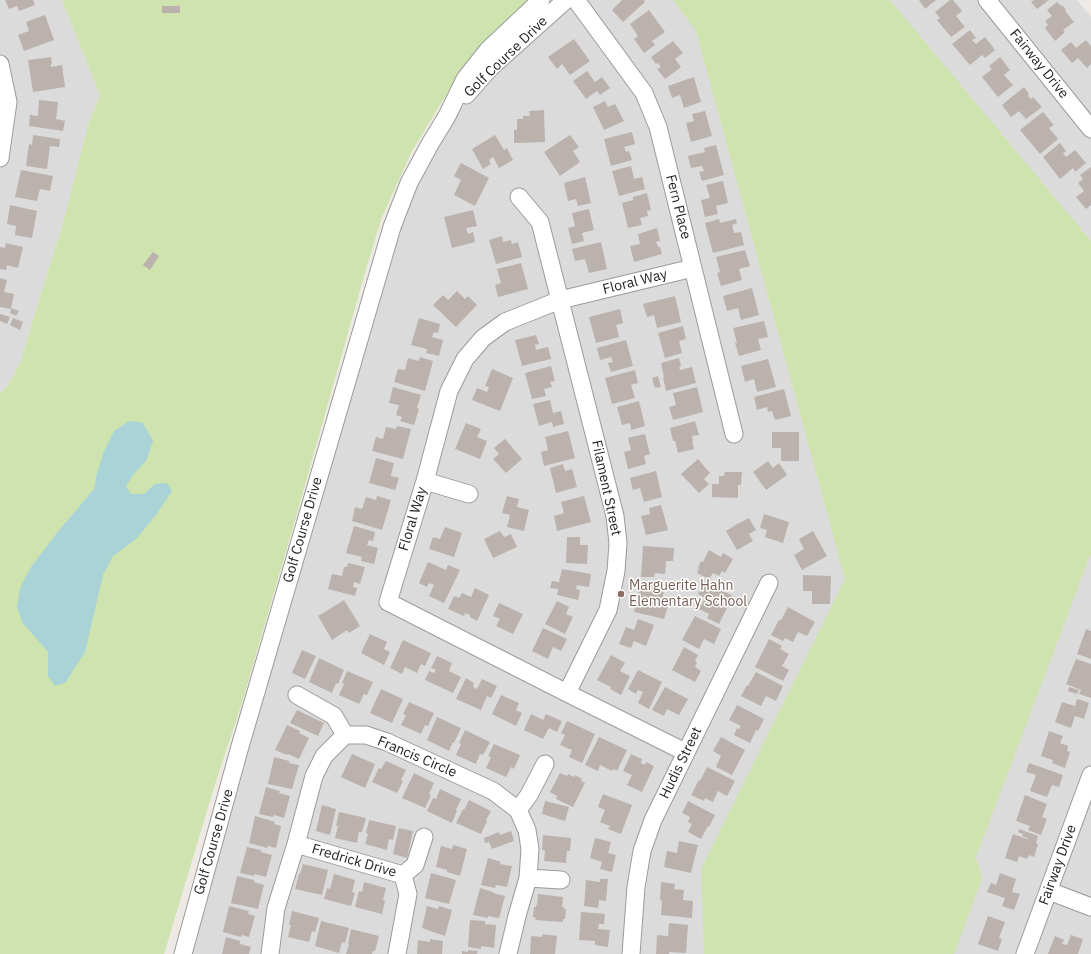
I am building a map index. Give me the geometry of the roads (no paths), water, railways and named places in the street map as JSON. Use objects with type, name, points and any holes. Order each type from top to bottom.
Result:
[{"type":"street","name":"Golf Course Drive","points":[[183,954],[243,736],[392,227],[409,183],[447,116],[465,79],[488,50],[541,0]]},
{"type":"street","name":"Golf Course Drive","points":[[447,116],[490,68],[566,0]]},
{"type":"street","name":"Fern Place","points":[[576,0],[644,92],[658,127],[734,434]]},
{"type":"street","name":"Fairway Drive","points":[[987,0],[1091,129]]},
{"type":"street","points":[[0,64],[8,102],[0,156]]},
{"type":"street","name":"Filament Street","points":[[520,197],[540,222],[615,516],[618,543],[616,571],[608,610],[567,693]]},
{"type":"street","name":"Floral Way","points":[[685,752],[388,602],[425,481],[449,391],[465,359],[483,338],[505,322],[560,300],[693,268]]},
{"type":"street","points":[[425,481],[469,494]]},
{"type":"street","name":"Hudis Street","points":[[631,954],[636,887],[642,851],[653,820],[769,583]]},
{"type":"street","points":[[273,953],[276,908],[296,844],[314,776],[324,756],[345,735],[334,716],[297,695]]},
{"type":"street","name":"Francis Circle","points":[[345,735],[366,736],[387,742],[493,791],[518,810],[527,830],[530,849],[528,878],[508,954]]},
{"type":"street","points":[[518,810],[529,795],[545,764]]},
{"type":"street","name":"Fairway Drive","points":[[1026,954],[1091,775]]},
{"type":"street","points":[[403,875],[415,865],[424,837]]},
{"type":"street","name":"Fredrick Drive","points":[[296,844],[403,875],[408,894],[397,954]]},
{"type":"street","points":[[528,878],[561,880]]},
{"type":"street","points":[[1049,891],[1091,907]]},
{"type":"water","points":[[129,421],[143,423],[153,441],[146,461],[133,475],[126,486],[131,494],[144,494],[155,484],[167,483],[172,491],[156,515],[136,539],[113,556],[103,575],[85,652],[65,683],[55,686],[48,676],[48,652],[22,622],[17,607],[20,588],[31,567],[56,534],[94,489],[104,451],[114,431]]},
{"type":"place","name":"Marguerite Hahn Elementary School","points":[[621,594]]}]
